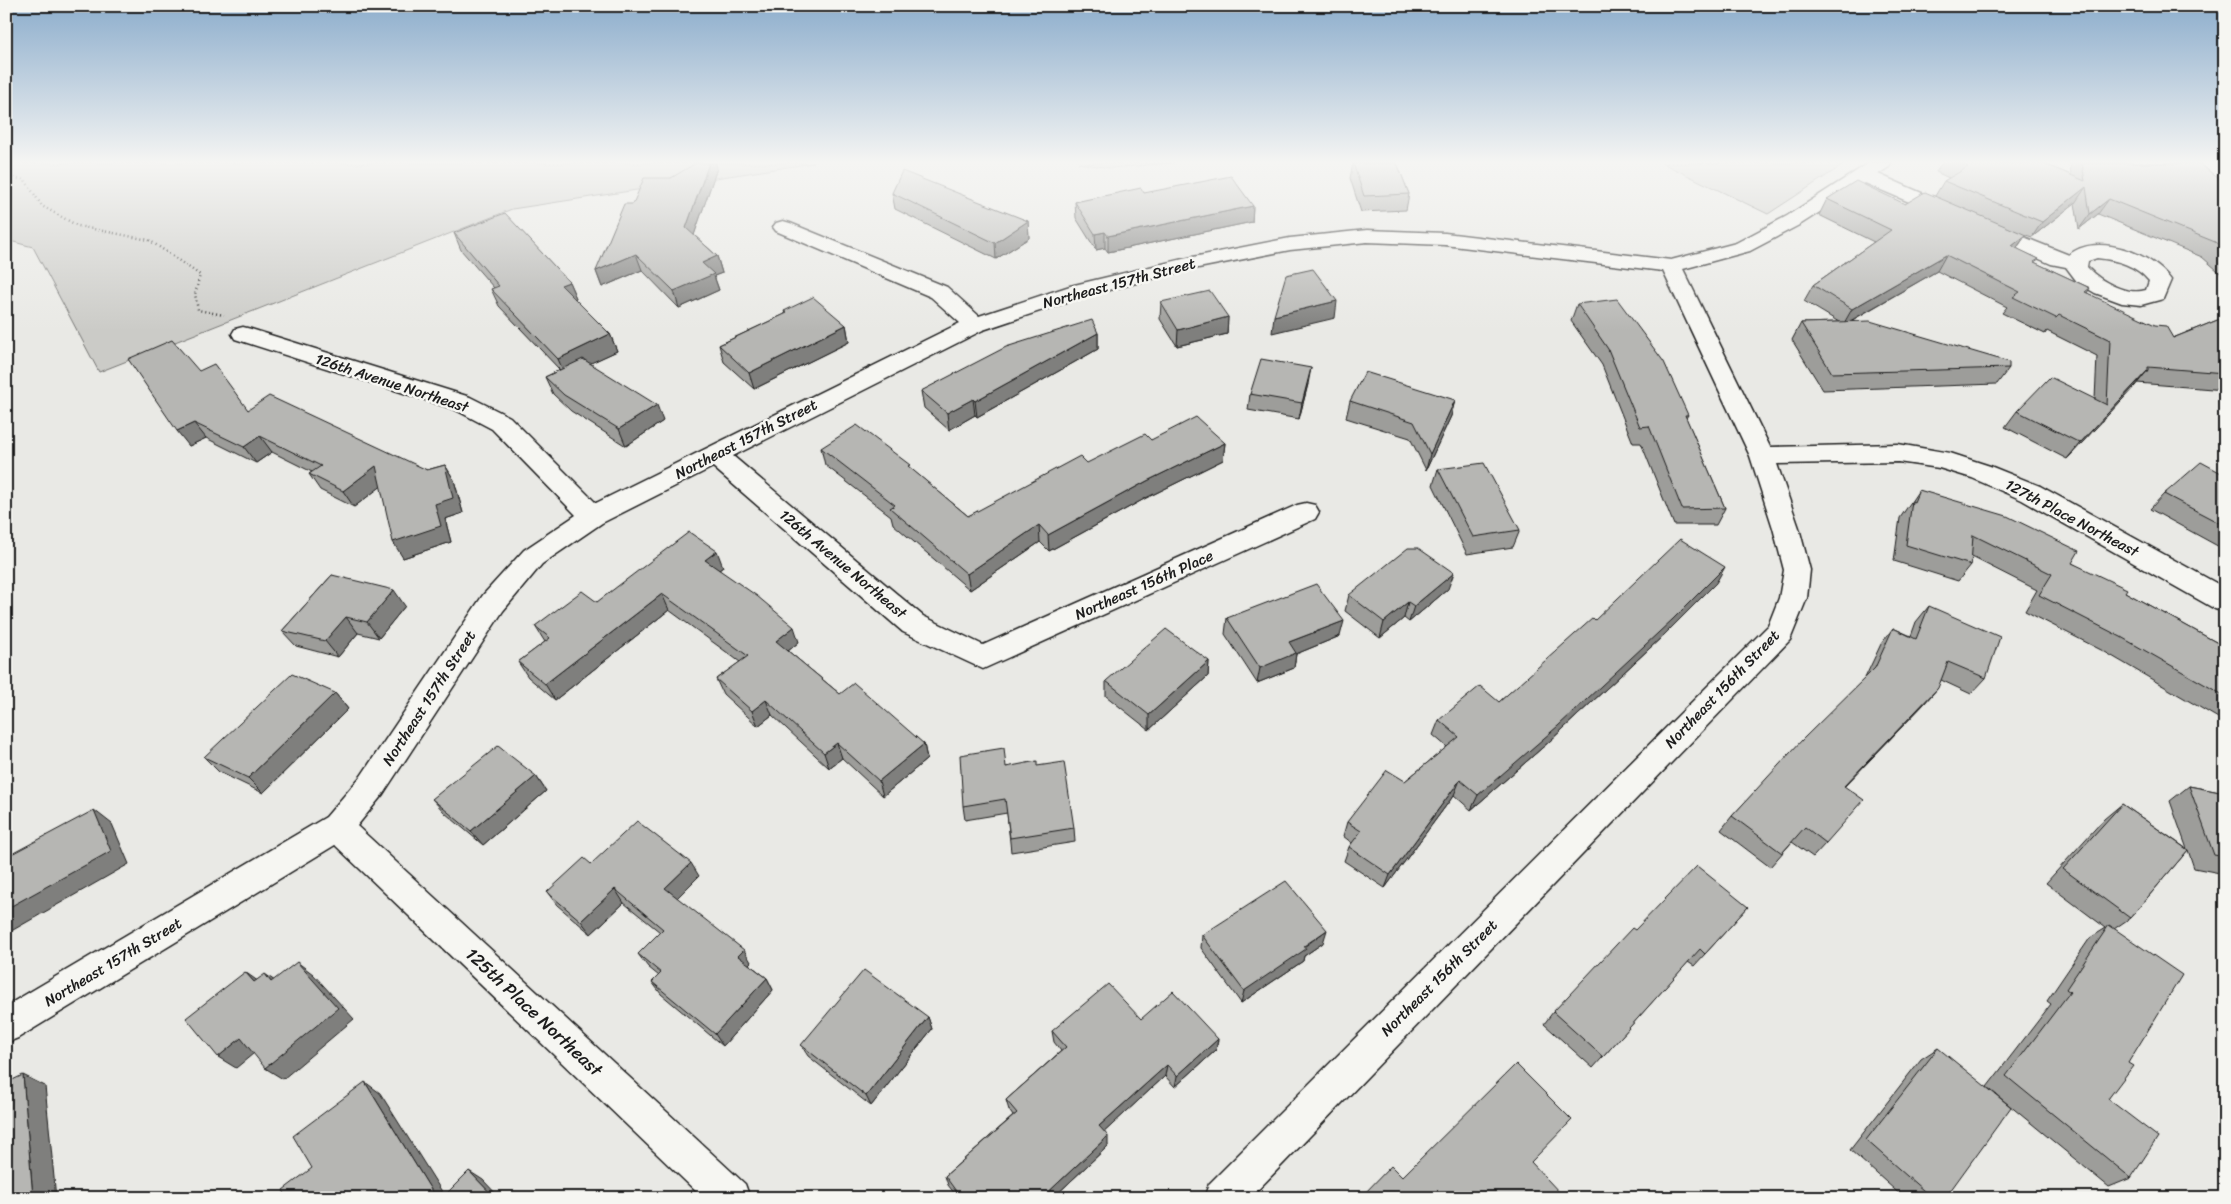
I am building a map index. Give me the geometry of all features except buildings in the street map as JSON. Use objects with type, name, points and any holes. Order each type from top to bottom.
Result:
[{"type":"street","points":[[1671,266],[1743,247],[1795,219]]},
{"type":"street","points":[[1965,219],[2058,259],[2076,262]]},
{"type":"street","points":[[782,228],[938,292],[975,325]]},
{"type":"street","name":"Northeast 157th Street","points":[[6,1026],[337,827],[372,785],[493,603],[533,557],[593,516],[975,325],[1078,291],[1183,265],[1290,244],[1367,236],[1445,239],[1671,266]]},
{"type":"street","name":"Northeast 156th Street","points":[[1223,1198],[1780,632],[1793,598],[1797,570],[1786,528],[1762,456],[1671,266]]},
{"type":"street","name":"126th Avenue Northeast","points":[[243,334],[462,403],[501,423],[593,516]]},
{"type":"street","name":"127th Place Northeast","points":[[1762,456],[1898,453],[1941,459],[1957,464],[1982,472],[2031,493],[2225,601]]},
{"type":"street","name":"126th Avenue Northeast","points":[[714,454],[913,624],[982,658]]},
{"type":"street","name":"Northeast 156th Place","points":[[982,658],[1306,512]]},
{"type":"street","name":"125th Place Northeast","points":[[337,827],[731,1198]]},
{"type":"path","points":[[66,219],[78,226],[149,240],[164,252],[185,263],[200,274],[195,294],[198,310],[221,313],[244,324],[243,334]]},
{"type":"shaded area","points":[[6,219],[486,219],[99,372],[33,247],[6,240]]}]
